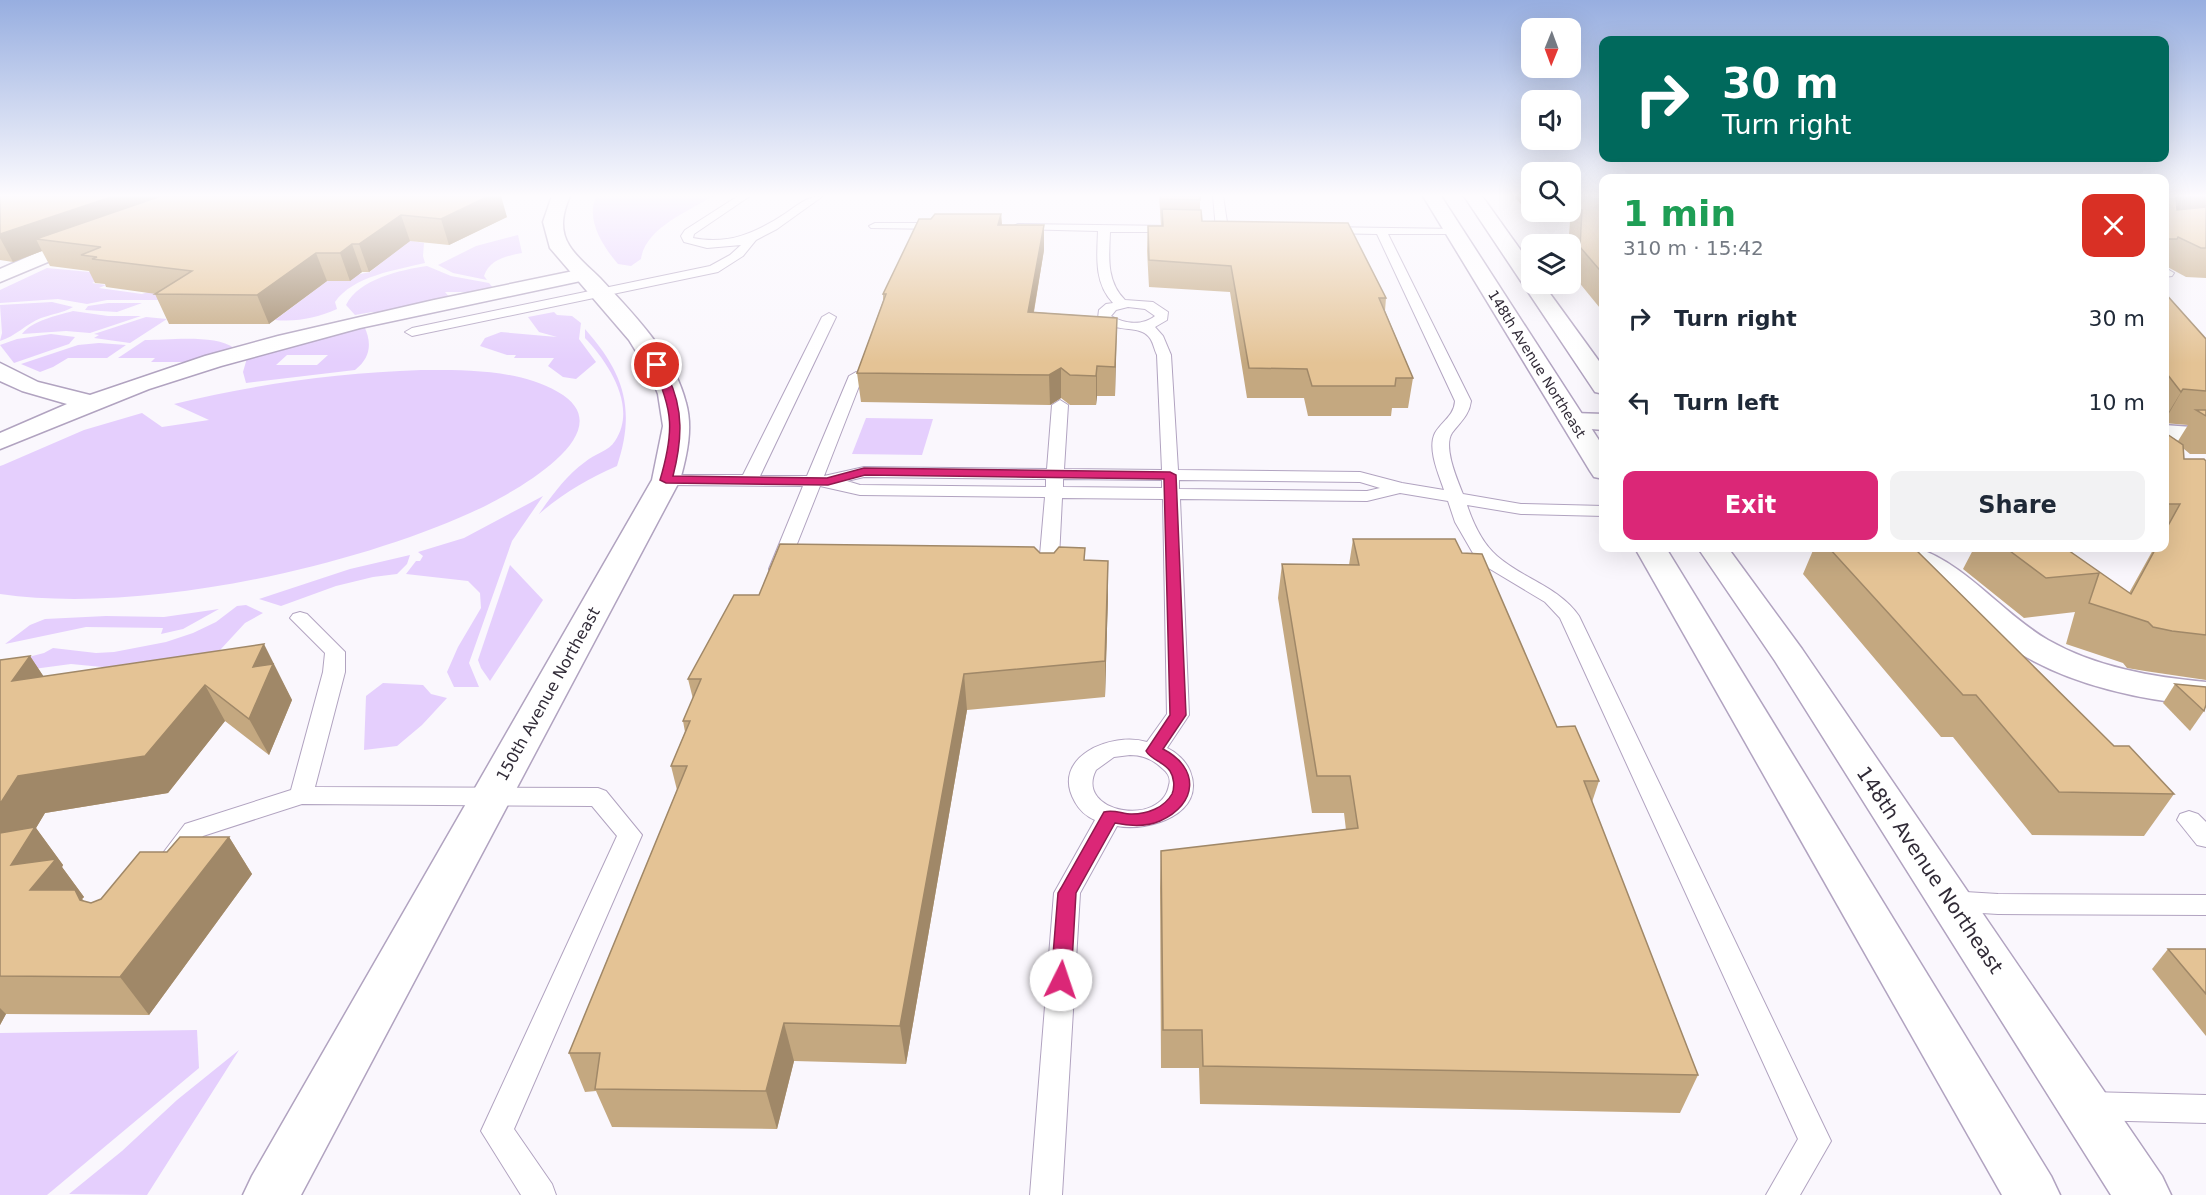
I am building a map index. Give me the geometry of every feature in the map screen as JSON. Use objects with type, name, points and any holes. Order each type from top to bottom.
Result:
[{"type":"main road","name":"150th Avenue Northeast","points":[[270,1195],[666,480],[675,442],[676,426],[672,394],[650,351],[563,252]]},
{"type":"main road","name":"148th Avenue Northeast","points":[[1467,252],[1599,463]]},
{"type":"main road","points":[[1511,252],[1521,267]]},
{"type":"main road","points":[[1540,294],[1599,380]]},
{"type":"main road","points":[[1573,421],[1599,422]]},
{"type":"main road","points":[[2169,433],[2206,436]]},
{"type":"main road","points":[[1652,552],[2032,1195]]},
{"type":"main road","name":"148th Avenue Northeast","points":[[1716,552],[1790,657],[2143,1195]]},
{"type":"main road","points":[[1901,552],[1941,574],[2021,639],[2056,657],[2141,684],[2206,694]]},
{"type":"street","points":[[0,276],[58,252]]},
{"type":"street","points":[[0,442],[88,402],[166,375],[287,338],[591,283]]},
{"type":"street","points":[[0,370],[8,377],[25,385],[88,402]]},
{"type":"lane","points":[[665,278],[698,258],[703,252]]},
{"type":"lane","points":[[412,332],[591,283],[665,278],[714,269],[740,252]]},
{"type":"lane","points":[[1104,252],[1104,280],[1111,295],[1122,304]]},
{"type":"lane","points":[[1391,252],[1463,401],[1462,411],[1443,435],[1440,445],[1464,522],[1481,551],[1492,562],[1552,598],[1569,616],[1815,1141],[1782,1195]]},
{"type":"lane","points":[[1122,304],[1145,304],[1161,312],[1160,320],[1145,326],[1117,325],[1105,318],[1104,313],[1107,309],[1122,304]]},
{"type":"lane","points":[[749,480],[829,317]]},
{"type":"lane","points":[[1145,326],[1156,336],[1164,355],[1171,484],[1178,715],[1154,751]]},
{"type":"lane","points":[[769,591],[821,481],[856,376]]},
{"type":"lane","points":[[1048,581],[1060,405]]},
{"type":"lane","points":[[666,480],[821,481],[860,490],[1054,483],[1171,484],[1367,496],[1401,488],[1521,508],[1599,511]]},
{"type":"lane","points":[[300,618],[335,652],[334,672],[302,795]]},
{"type":"lane","points":[[1138,747],[1154,751],[1168,759],[1179,770],[1182,783],[1179,797],[1171,807],[1154,817],[1132,820],[1110,816],[1094,809],[1081,794],[1079,781],[1086,765],[1105,751],[1138,747]]},
{"type":"lane","points":[[159,874],[194,830],[302,795],[598,797],[630,835],[497,1131],[540,1195]]},
{"type":"lane","points":[[1046,1195],[1067,893],[1110,816]]},
{"type":"lane","points":[[2189,820],[2206,838]]},
{"type":"lane","points":[[1949,901],[1998,904],[2206,905]]},
{"type":"lane","points":[[2086,1106],[2206,1109]]},
{"type":"shaded area","points":[[384,252],[423,252],[425,263],[364,280],[343,293],[335,302],[337,309],[299,320],[275,320],[327,281],[370,272],[386,259]]},
{"type":"shaded area","points":[[464,252],[522,253],[495,262],[484,276],[487,280],[453,273],[438,265]]},
{"type":"shaded area","points":[[608,252],[643,252],[641,259],[631,266],[618,264]]},
{"type":"shaded area","points":[[427,266],[451,276],[489,283],[494,289],[481,292],[445,292],[450,298],[381,314],[372,312],[355,315],[346,305],[360,288],[370,282],[393,273]]},
{"type":"shaded area","points":[[47,268],[111,274],[92,283],[106,285],[99,288],[142,294],[219,269],[168,300],[107,300],[87,304],[58,299],[0,303],[0,290]]},
{"type":"shaded area","points":[[52,302],[73,307],[36,321],[0,341],[2,333],[0,305]]},
{"type":"shaded area","points":[[108,303],[142,303],[117,312],[85,310],[88,306]]},
{"type":"shaded area","points":[[73,311],[108,316],[141,316],[90,333],[66,331],[22,334],[38,322]]},
{"type":"shaded area","points":[[554,312],[557,315],[572,316],[581,323],[579,339],[596,362],[576,379],[563,377],[548,366],[554,358],[514,358],[516,355],[507,355],[480,346],[485,338],[501,332],[557,337],[539,332],[528,317]]},
{"type":"shaded area","points":[[146,317],[167,319],[130,343],[94,338],[99,335],[94,334]]},
{"type":"shaded area","points":[[364,326],[369,344],[367,355],[355,370],[246,383],[243,372],[247,358]],"holes":[[[287,355],[328,355],[317,365],[276,365]]]},
{"type":"shaded area","points":[[585,329],[609,361],[623,393],[626,427],[623,446],[617,466],[576,487],[539,514],[572,473],[615,441],[621,428],[622,400],[617,386],[603,359],[585,338]]},
{"type":"shaded area","points":[[51,334],[75,337],[69,344],[14,363],[0,345],[17,339]]},
{"type":"shaded area","points":[[204,339],[234,348],[191,362],[151,362],[155,358],[118,358],[145,340]]},
{"type":"shaded area","points":[[99,343],[126,345],[107,358],[68,358],[40,372],[21,364],[78,345]]},
{"type":"shaded area","points":[[421,370],[491,372],[542,384],[558,392],[576,408],[579,426],[570,445],[553,463],[507,494],[470,513],[419,534],[362,553],[302,569],[176,592],[114,598],[55,599],[0,594],[0,466],[84,430],[142,413],[162,427],[209,420],[174,404],[297,381]]},
{"type":"shaded area","points":[[866,418],[933,419],[922,455],[852,454]]},
{"type":"shaded area","points":[[543,496],[512,541],[469,663],[479,687],[454,687],[447,672],[458,647],[481,608],[480,593],[468,581],[406,574],[423,556],[418,552],[464,538]]},
{"type":"shaded area","points":[[410,555],[407,564],[397,574],[336,586],[281,606],[259,599],[350,569]]},
{"type":"shaded area","points":[[510,565],[543,600],[490,681],[478,660]]},
{"type":"shaded area","points":[[246,605],[263,613],[245,623],[209,662],[123,669],[71,664],[26,670],[17,660],[44,653],[53,648],[96,653],[114,652],[166,642],[193,633],[216,622],[237,606]]},
{"type":"shaded area","points":[[219,609],[183,629],[161,634],[163,628],[86,627],[5,644],[30,625],[45,619],[106,616],[164,617]]},
{"type":"shaded area","points":[[383,683],[423,685],[431,694],[447,698],[422,725],[397,746],[364,750],[366,696]]},
{"type":"shaded area","points":[[197,1030],[199,1068],[47,1195],[0,1195],[0,1033]]},
{"type":"shaded area","points":[[239,1050],[147,1195],[69,1194],[122,1151],[177,1100]]},
{"type":"building","points":[[89,252],[342,252],[316,253],[257,295],[155,294],[192,271],[92,259],[97,257],[81,255]]},
{"type":"building","points":[[903,252],[1039,252],[1028,312],[1117,318],[1115,367],[1097,366],[1096,376],[1070,375],[1061,368],[1049,375],[857,373],[886,294],[883,294]]},
{"type":"building","points":[[1149,252],[1363,252],[1386,298],[1379,298],[1413,378],[1396,378],[1395,386],[1312,386],[1307,369],[1249,368],[1231,266],[1149,260]]},
{"type":"building","points":[[1584,252],[1599,252],[1599,269]]},
{"type":"building","points":[[2169,298],[2206,339],[2206,391],[2183,389],[2181,392],[2169,376]]},
{"type":"building","points":[[2196,410],[2206,410],[2206,416]]},
{"type":"building","points":[[2169,435],[2183,445],[2184,459],[2204,459],[2206,461],[2206,635],[2153,627],[2148,622],[2089,603],[2099,573],[2046,578],[2011,552],[2071,552],[2131,594],[2154,552],[2169,552],[2169,524],[2180,504],[2169,504]]},
{"type":"building","points":[[1353,539],[1455,539],[1462,553],[1482,554],[1557,727],[1575,726],[1599,781],[1584,781],[1698,1075],[1203,1066],[1202,1030],[1163,1030],[1161,851],[1358,828],[1350,776],[1317,776],[1282,564],[1359,565]]},
{"type":"building","points":[[780,544],[1034,547],[1040,553],[1054,553],[1059,547],[1085,548],[1084,560],[1108,561],[1105,661],[964,674],[900,1026],[784,1023],[766,1091],[595,1089],[600,1053],[569,1053],[687,766],[671,766],[690,721],[683,721],[701,679],[688,679],[734,595],[759,595]]},
{"type":"building","points":[[1833,552],[1918,552],[2114,746],[2129,746],[2174,794],[2059,792],[1976,695],[1963,695]]},
{"type":"building","points":[[264,644],[253,667],[273,664],[249,719],[205,685],[145,756],[18,776],[0,804],[0,660],[30,656],[12,681]]},
{"type":"building","points":[[2175,684],[2206,687],[2204,711]]},
{"type":"building","points":[[35,827],[11,865],[56,859],[30,890],[75,890],[80,900],[91,903],[101,899],[140,852],[167,852],[180,837],[229,837],[120,977],[0,976],[0,833]]},
{"type":"building","points":[[2168,949],[2206,949],[2206,994]]},
{"type":"route","points":[[657,365],[672,394],[676,426],[674,451],[666,480],[828,482],[864,472],[1170,475],[1178,715],[1154,751],[1173,762],[1179,770],[1182,779],[1181,793],[1171,807],[1154,817],[1132,820],[1110,816],[1067,893],[1061,980]]}]
